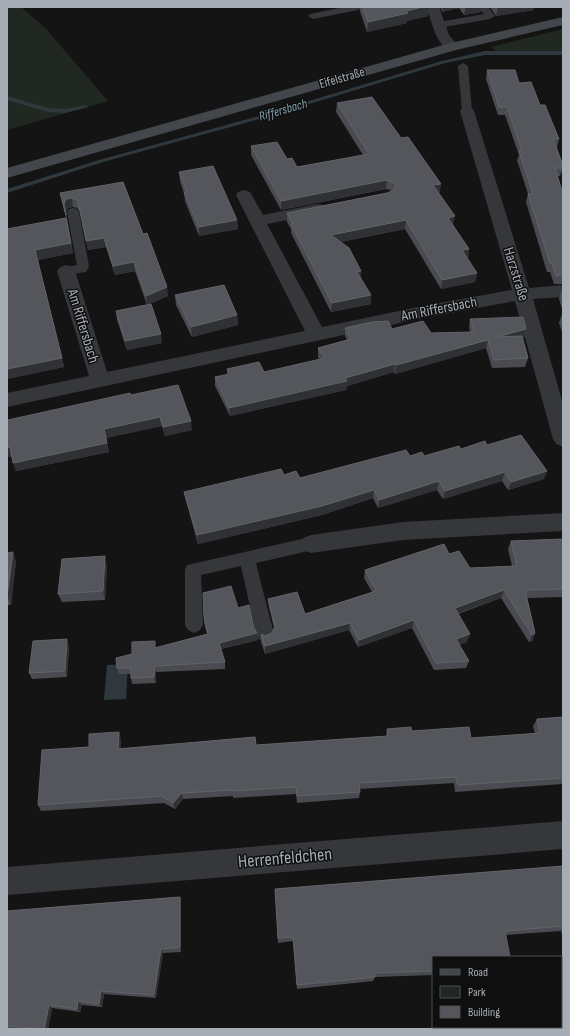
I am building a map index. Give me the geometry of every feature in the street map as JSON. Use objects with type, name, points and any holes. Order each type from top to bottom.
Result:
[{"type":"main road","name":"Eifelstraße","points":[[7,173],[452,47],[563,21]]},
{"type":"street","points":[[433,7],[443,36],[452,47]]},
{"type":"street","name":"Harzstraße","points":[[467,110],[522,294],[563,439]]},
{"type":"street","points":[[244,195],[316,334]]},
{"type":"street","points":[[258,221],[333,206]]},
{"type":"street","name":"Am Riffersbach","points":[[66,271],[100,380]]},
{"type":"street","name":"Am Riffersbach","points":[[7,400],[423,312],[522,294],[563,291]]},
{"type":"street","points":[[311,544],[403,531],[563,522]]},
{"type":"street","name":"Herrenfeldchen","points":[[7,882],[563,836]]},
{"type":"lane","points":[[313,16],[358,7]]},
{"type":"lane","points":[[439,25],[490,16],[483,7]]},
{"type":"lane","points":[[463,66],[467,110]]},
{"type":"lane","points":[[66,271],[82,268],[83,266],[73,212]]},
{"type":"lane","points":[[194,625],[193,570],[311,544]]},
{"type":"lane","points":[[248,558],[265,634]]},
{"type":"green space","points":[[7,7],[21,7],[47,30],[108,101],[7,130]]},
{"type":"green space","points":[[563,29],[563,52],[496,51],[491,47]]},
{"type":"shaded area","points":[[128,664],[126,699],[104,700],[107,665]]},
{"type":"building","points":[[363,7],[423,7],[406,11],[408,13],[368,22]]},
{"type":"building","points":[[487,70],[515,70],[519,83],[531,82],[540,105],[545,105],[559,139],[553,139],[563,168],[555,168],[563,194],[563,275],[556,276],[552,263],[550,263],[528,194],[533,194],[519,151],[522,151],[507,107],[499,107]]},
{"type":"building","points":[[372,97],[401,138],[408,137],[441,184],[433,185],[455,216],[448,218],[469,249],[462,250],[477,273],[442,280],[406,220],[331,235],[349,248],[361,271],[357,272],[371,295],[332,303],[291,224],[293,224],[287,213],[387,193],[394,190],[396,185],[387,180],[281,201],[251,146],[277,142],[287,159],[292,158],[297,167],[369,154],[337,103]]},
{"type":"building","points":[[213,166],[237,220],[199,227],[184,192],[187,192],[179,172]]},
{"type":"building","points":[[123,182],[143,234],[147,233],[167,287],[146,296],[134,262],[113,266],[104,238],[86,241],[78,202],[76,199],[72,198],[66,199],[64,204],[66,215],[60,193]]},
{"type":"building","points":[[66,218],[71,243],[35,250],[62,358],[7,369],[7,229]]},
{"type":"building","points":[[224,285],[237,315],[191,327],[175,295]]},
{"type":"building","points":[[151,304],[161,334],[125,341],[116,311]]},
{"type":"building","points":[[523,317],[526,329],[497,337],[522,336],[528,358],[494,360],[488,340],[345,378],[347,381],[229,408],[215,377],[229,374],[227,369],[259,362],[264,372],[325,358],[318,348],[351,339],[345,328],[372,322],[388,321],[392,329],[423,321],[431,333],[474,332],[470,319]]},
{"type":"building","points":[[178,385],[191,421],[163,427],[160,417],[104,429],[107,443],[13,463],[10,447],[7,448],[7,417],[8,420],[130,393],[131,395]]},
{"type":"building","points":[[521,435],[547,471],[511,482],[505,472],[445,491],[439,481],[379,500],[374,490],[322,506],[197,535],[184,492],[281,469],[284,475],[296,471],[300,478],[406,450],[410,456],[422,452],[424,456],[459,446],[461,449],[485,441],[487,445]]},
{"type":"building","points":[[563,539],[563,589],[525,590],[535,633],[532,635],[504,590],[455,608],[470,634],[456,639],[469,661],[436,663],[414,620],[359,640],[350,623],[265,646],[261,634],[265,636],[272,633],[275,626],[268,599],[297,592],[305,614],[376,591],[365,570],[444,544],[449,554],[459,551],[470,568],[517,566],[511,541]]},
{"type":"building","points":[[13,552],[7,596],[7,553]]},
{"type":"building","points":[[105,556],[103,591],[58,594],[62,559]]},
{"type":"building","points":[[231,586],[238,608],[249,605],[254,628],[257,633],[219,643],[225,662],[155,666],[154,677],[131,678],[131,668],[117,668],[116,658],[132,654],[132,642],[155,641],[155,648],[208,634],[204,617],[203,593]]},
{"type":"building","points":[[67,639],[65,671],[29,673],[33,641]]},
{"type":"building","points":[[563,717],[563,778],[458,785],[456,777],[359,783],[360,792],[297,796],[296,787],[182,793],[173,803],[162,796],[38,805],[42,750],[89,747],[89,734],[119,732],[118,749],[255,737],[256,745],[388,736],[387,729],[411,727],[412,731],[469,727],[471,738],[540,733],[537,719]]},
{"type":"building","points":[[563,866],[563,926],[505,931],[510,956],[432,956],[432,971],[374,973],[375,977],[297,985],[293,937],[278,938],[275,889]]},
{"type":"building","points":[[180,897],[180,947],[161,949],[154,995],[101,991],[99,1004],[78,1001],[77,1009],[49,1005],[44,1029],[7,1026],[7,911]]},
{"type":"waterway","name":"Riffersbach","points":[[7,191],[101,161],[261,117],[444,62],[485,53],[563,53]]},
{"type":"waterway","points":[[7,98],[48,110],[65,111],[86,107]]}]
